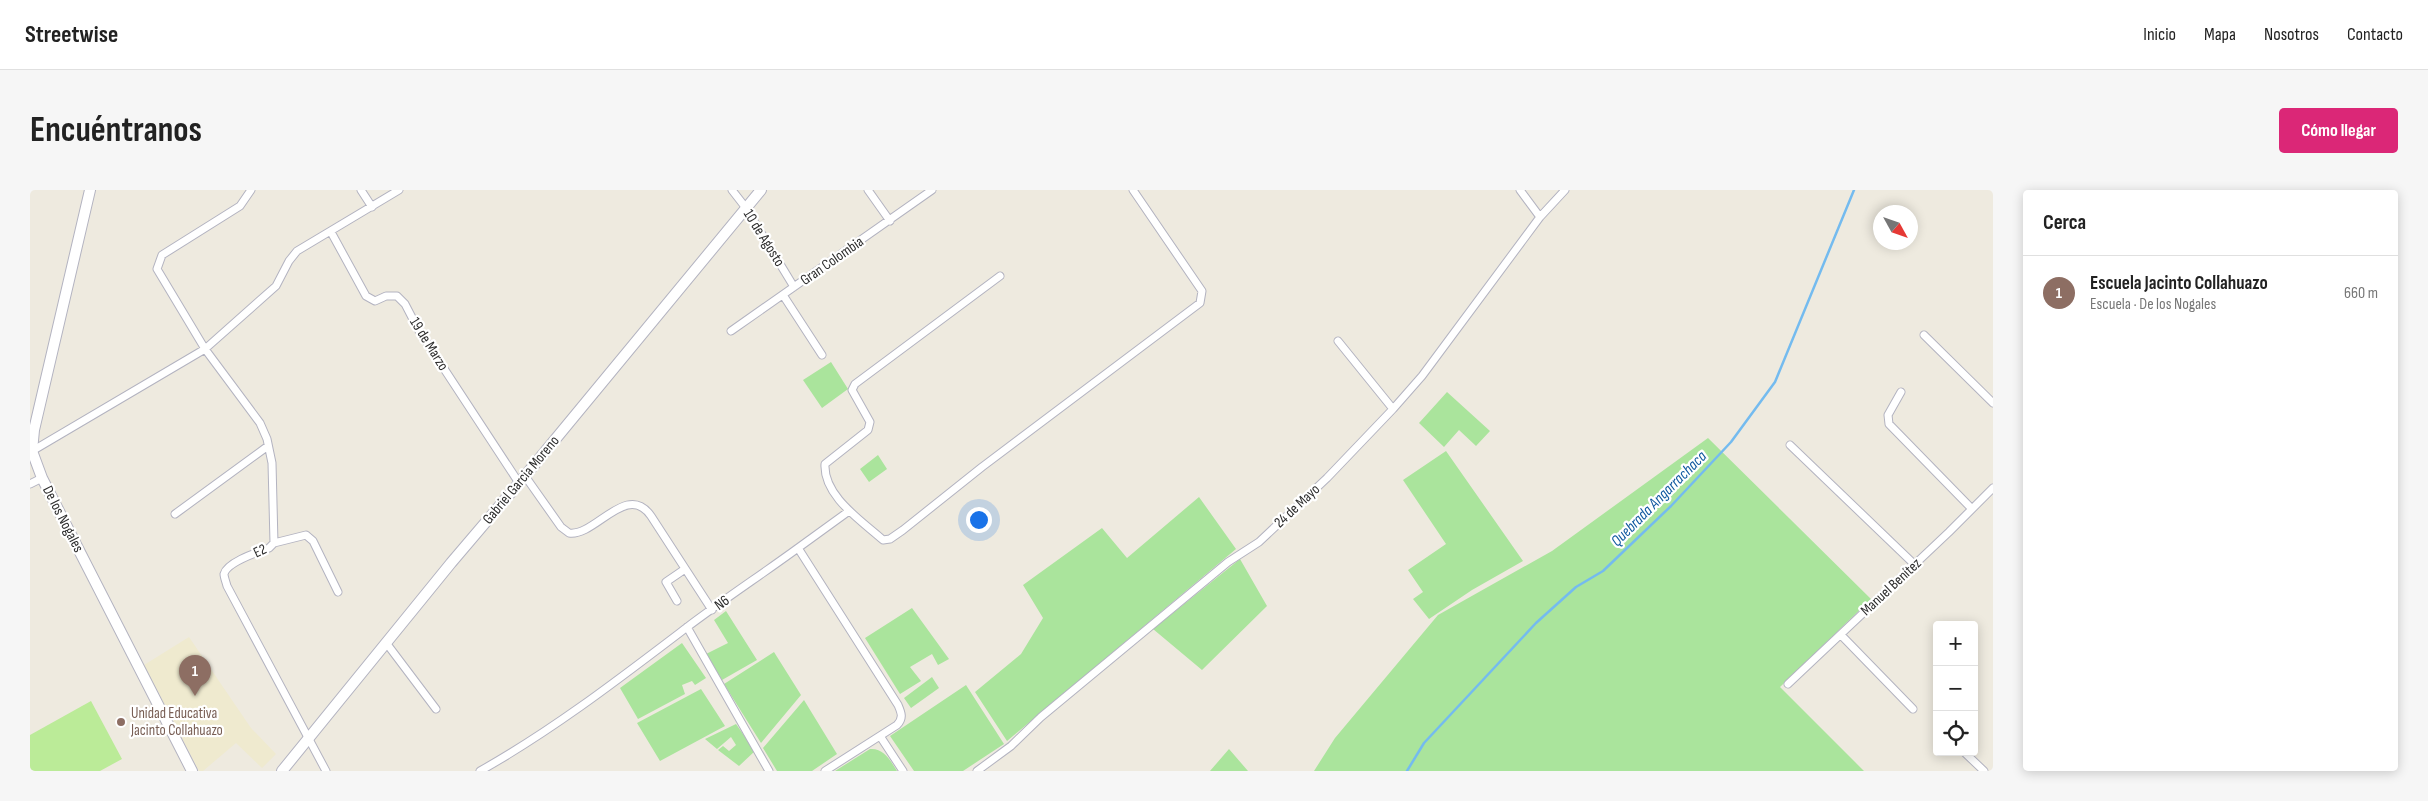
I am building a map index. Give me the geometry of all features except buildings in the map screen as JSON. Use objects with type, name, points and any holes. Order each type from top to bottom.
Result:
[{"type":"street","name":"De los Nogales","points":[[90,190],[34,430],[32,451],[42,478],[192,771]]},
{"type":"street","name":"E2","points":[[251,190],[240,206],[162,255],[157,264],[157,269],[205,349],[260,423],[268,446],[272,463],[274,543],[269,548],[231,565],[225,571],[224,577],[308,740]]},
{"type":"street","points":[[361,190],[372,207]]},
{"type":"street","points":[[32,451],[205,349],[276,286],[288,261],[297,251],[399,190]]},
{"type":"street","name":"10 de Agosto","points":[[732,190],[746,208],[794,287]]},
{"type":"street","name":"Gabriel Garcia Moreno","points":[[282,771],[451,563],[522,480],[761,190]]},
{"type":"street","points":[[868,190],[890,221]]},
{"type":"street","name":"Gran Colombia","points":[[731,332],[932,190]]},
{"type":"street","points":[[1000,276],[855,384],[852,390],[853,395],[870,422],[868,430],[835,454],[825,464],[824,472],[832,489],[849,511],[883,540],[890,539],[1200,303],[1202,291],[1132,190]]},
{"type":"street","points":[[1520,190],[1540,217]]},
{"type":"street","name":"24 de Mayo","points":[[979,771],[1011,746],[1040,717],[1228,562],[1260,542],[1326,478],[1393,410],[1422,376],[1540,217],[1564,190]]},
{"type":"street","name":"19 de Marzo","points":[[331,232],[366,296],[376,301],[386,296],[397,296],[405,304],[418,329],[522,480],[569,533],[578,533],[618,508],[630,505],[642,507],[647,511],[712,610]]},
{"type":"street","points":[[783,295],[822,355]]},
{"type":"street","points":[[1924,335],[1993,403]]},
{"type":"street","points":[[1338,341],[1393,410]]},
{"type":"street","points":[[1901,392],[1888,414],[1889,424],[1972,509]]},
{"type":"street","points":[[1790,444],[1915,565]]},
{"type":"street","points":[[175,514],[268,446]]},
{"type":"street","points":[[30,484],[42,478]]},
{"type":"street","name":"Manuel Benítez","points":[[1788,684],[1915,565],[1993,488]]},
{"type":"street","name":"N6","points":[[480,771],[518,749],[577,710],[687,627],[849,511]]},
{"type":"street","points":[[274,543],[306,534],[313,541],[338,592]]},
{"type":"street","points":[[798,548],[898,705],[901,720],[880,736],[825,771]]},
{"type":"street","points":[[677,600],[666,582],[685,569]]},
{"type":"street","points":[[687,627],[769,771]]},
{"type":"street","points":[[1841,635],[1913,709]]},
{"type":"street","points":[[387,644],[436,709]]},
{"type":"street","points":[[880,736],[903,771]]},
{"type":"street","points":[[308,740],[326,771]]},
{"type":"street","points":[[1968,756],[1984,771]]},
{"type":"shaded area","points":[[189,637],[251,728],[276,754],[262,768],[236,743],[203,771],[199,771],[144,665]]},
{"type":"green space","points":[[831,362],[848,389],[822,408],[803,380]]},
{"type":"green space","points":[[1447,392],[1490,431],[1476,446],[1459,430],[1444,447],[1419,423]]},
{"type":"green space","points":[[1708,438],[1871,599],[1780,687],[1864,771],[1314,771],[1335,738],[1438,615],[1552,551]]},
{"type":"green space","points":[[1446,451],[1523,561],[1472,590],[1429,619],[1413,599],[1423,592],[1408,570],[1446,544],[1403,480]]},
{"type":"green space","points":[[878,455],[887,469],[869,482],[860,469]]},
{"type":"green space","points":[[1199,497],[1236,549],[1007,741],[975,692],[1021,654],[1043,618],[1023,585],[1102,528],[1127,558]]},
{"type":"green space","points":[[1240,559],[1267,606],[1202,670],[1153,629]]},
{"type":"green space","points":[[912,608],[949,659],[938,665],[932,654],[910,667],[921,681],[900,694],[865,638]]},
{"type":"green space","points":[[726,611],[757,660],[722,680],[706,654],[728,643],[714,620]]},
{"type":"green space","points":[[682,643],[706,678],[695,685],[692,681],[682,685],[685,694],[638,719],[620,688]]},
{"type":"green space","points":[[774,652],[801,695],[761,743],[724,684]]},
{"type":"green space","points":[[932,677],[939,688],[911,708],[904,698]]},
{"type":"green space","points":[[966,685],[1004,744],[963,771],[914,771],[890,736]]},
{"type":"green space","points":[[701,689],[725,726],[660,761],[637,723]]},
{"type":"green space","points":[[804,700],[837,754],[812,771],[777,771],[763,748]]},
{"type":"green space","points":[[91,701],[122,759],[100,771],[30,771],[30,735]]},
{"type":"green space","points":[[736,724],[755,751],[739,766],[718,750],[723,746],[729,751],[736,745],[731,737],[717,749],[705,739]]},
{"type":"green space","points":[[870,749],[879,750],[883,753],[897,771],[835,771]]},
{"type":"green space","points":[[1229,749],[1248,771],[1210,771]]},
{"type":"waterway","name":"Quebrada Angarrachaca","points":[[1407,771],[1424,743],[1536,623],[1576,587],[1603,571],[1671,506],[1731,442],[1775,382],[1854,190]]},
{"type":"place","name":"Escuela Jacinto Collahuazo","points":[[195,696]]},
{"type":"place","name":"Unidad Educativa Jacinto Collahuazo","points":[[121,722]]}]
